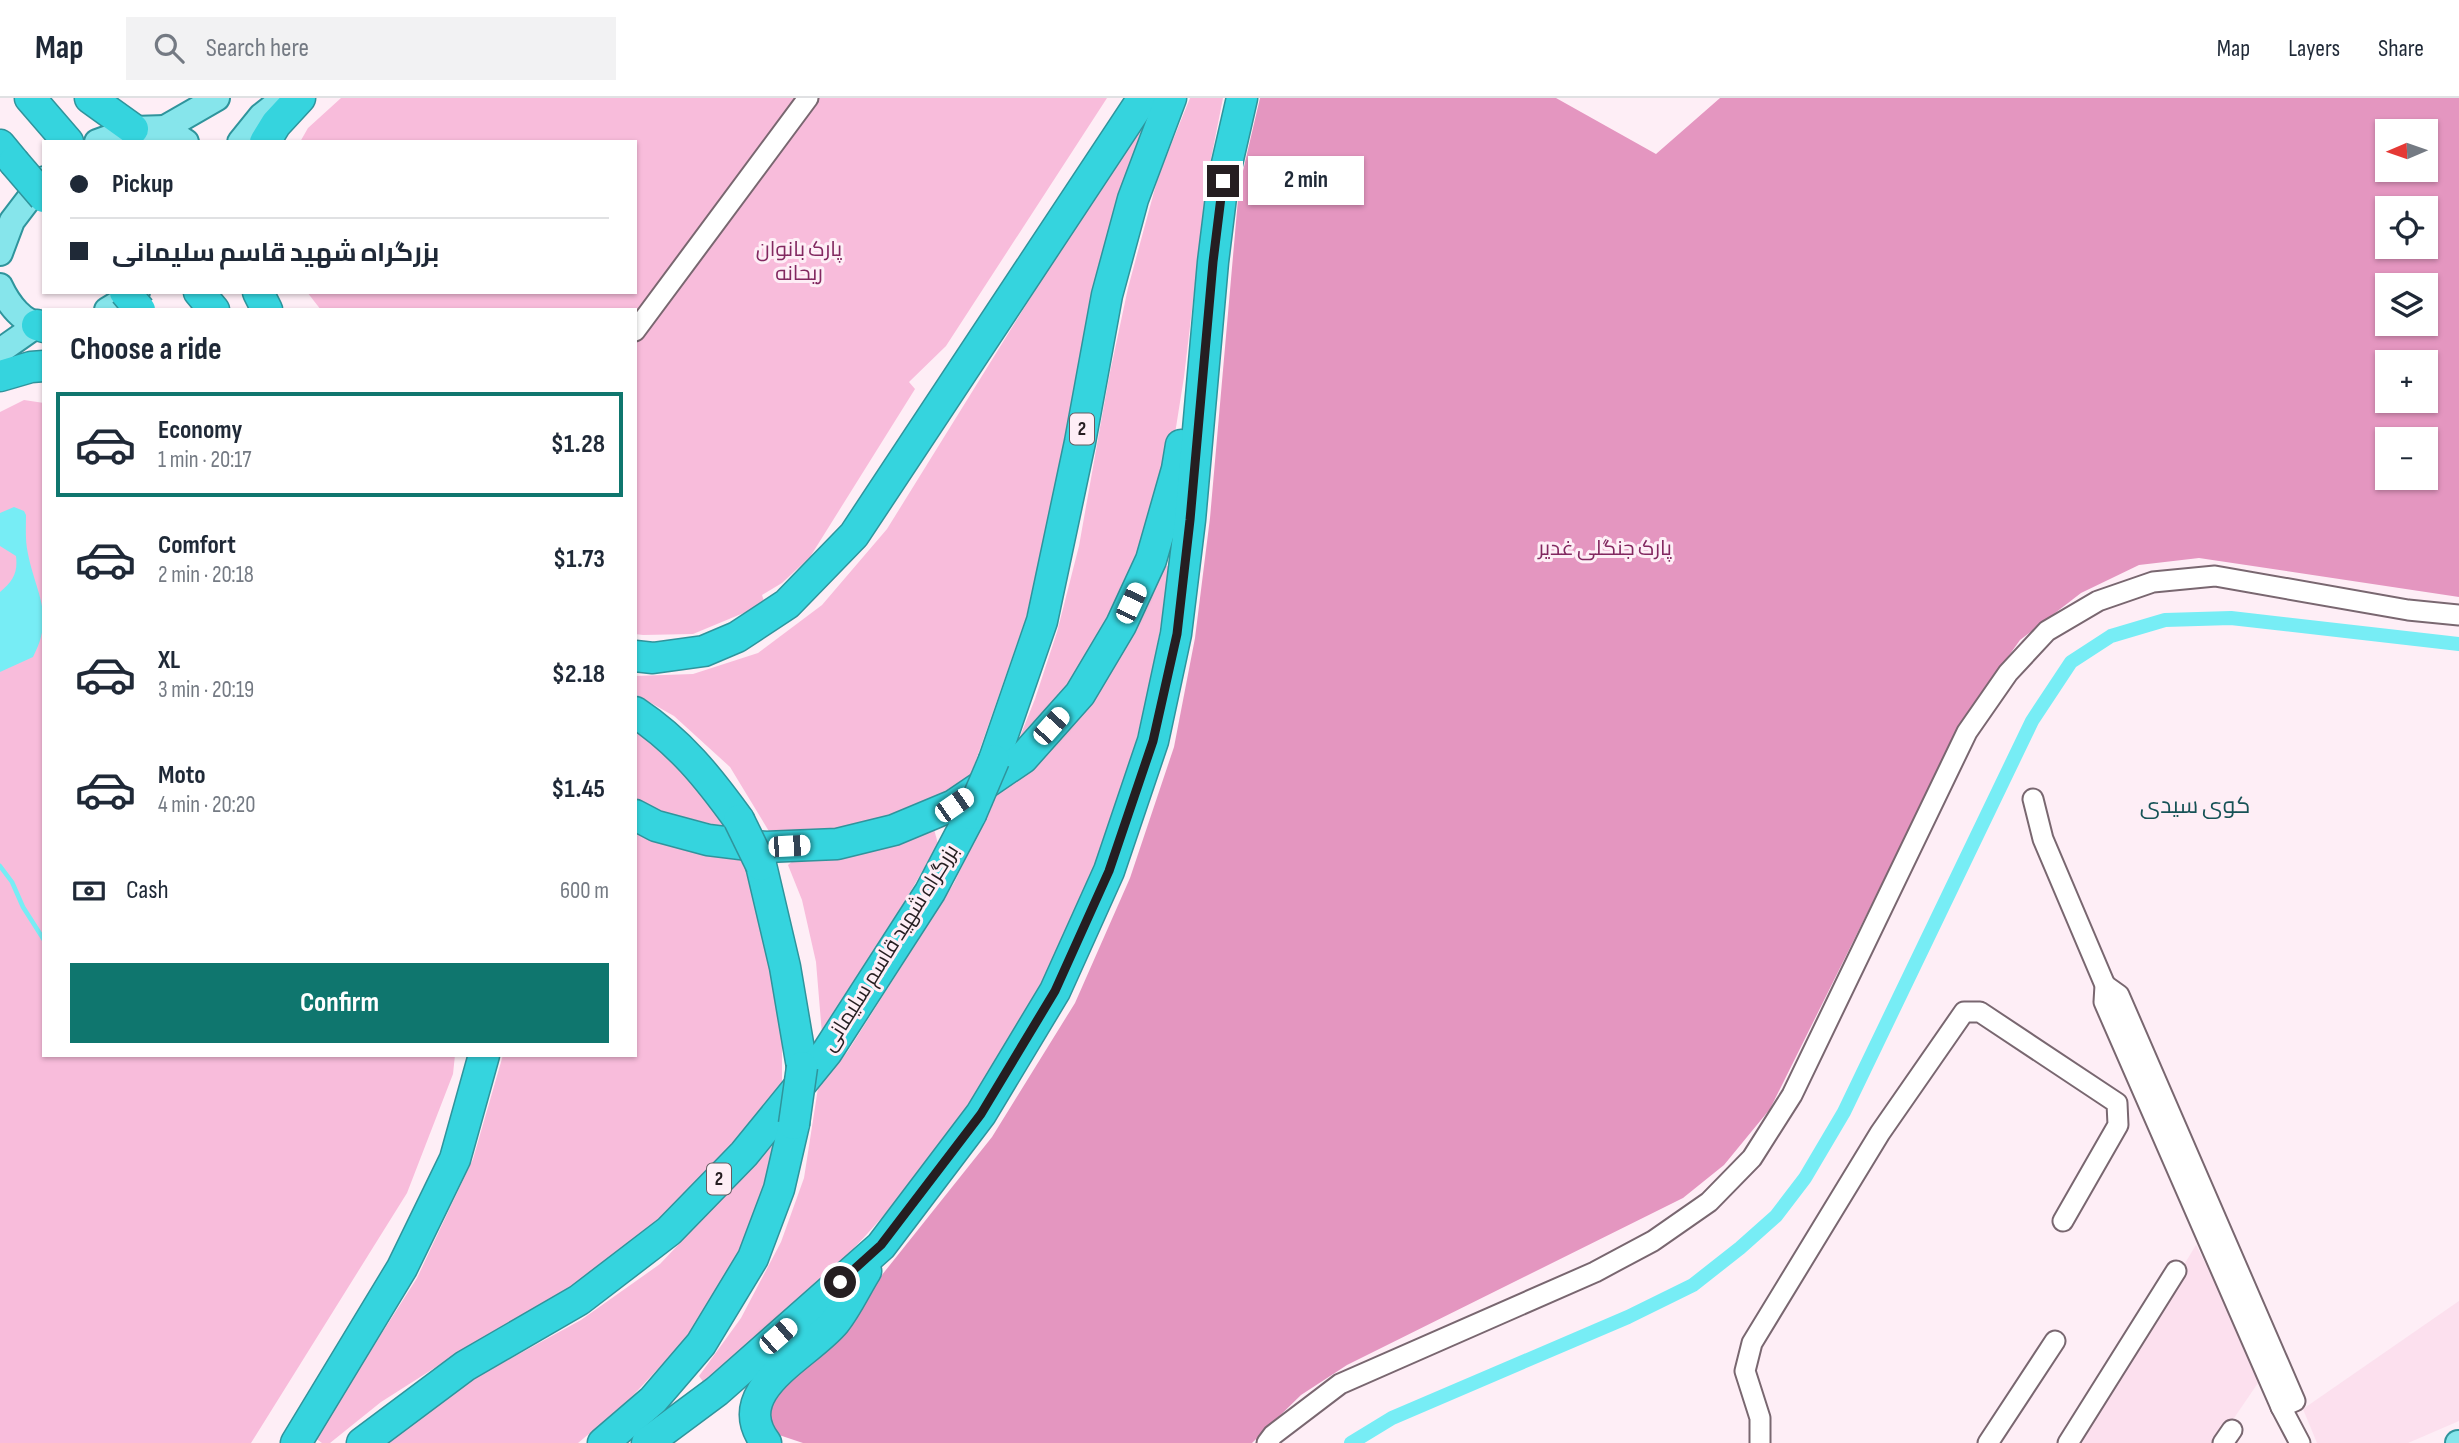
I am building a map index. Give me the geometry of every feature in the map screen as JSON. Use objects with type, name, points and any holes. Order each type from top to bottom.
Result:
[{"type":"highway","points":[[30,98],[63,136]]},
{"type":"highway","points":[[90,98],[133,129]]},
{"type":"highway","points":[[266,140],[276,124],[300,98]]},
{"type":"highway","points":[[637,656],[653,658],[704,651],[737,637],[787,604],[854,536],[1143,98]]},
{"type":"highway","name":"بزرگراه شهید قاسم سلیمانی","points":[[362,1443],[465,1366],[579,1300],[669,1231],[744,1154],[827,1052],[930,892],[971,814],[994,760],[1042,621],[1107,295],[1133,199],[1171,98]]},
{"type":"highway","points":[[766,1443],[757,1432],[756,1418],[756,1402],[764,1387],[835,1322],[881,1245],[988,1103],[1055,991],[1109,871],[1153,741],[1177,634],[1213,262],[1223,181],[1242,98]]},
{"type":"highway","points":[[7,154],[42,195]]},
{"type":"highway","points":[[637,816],[656,826],[708,840],[765,847],[837,844],[894,830],[954,805],[1023,758],[1080,694],[1121,625],[1151,560],[1177,469],[1213,262]]},
{"type":"highway","points":[[127,294],[138,308]]},
{"type":"highway","points":[[200,294],[212,308]]},
{"type":"highway","points":[[0,376],[42,366]]},
{"type":"highway","points":[[603,1443],[653,1400],[701,1344],[753,1258],[779,1189],[794,1124],[802,1067],[785,967],[761,864],[739,820],[706,774],[660,729],[637,713]]},
{"type":"highway","points":[[296,1443],[402,1268],[455,1159],[483,1057]]},
{"type":"highway","points":[[647,1443],[717,1391],[881,1245]]},
{"type":"main road","points":[[103,140],[133,129],[165,128],[217,98]]},
{"type":"main road","points":[[242,140],[261,116],[284,98]]},
{"type":"main road","points":[[165,128],[183,140]]},
{"type":"main road","points":[[0,253],[12,221],[42,182]]},
{"type":"main road","points":[[0,286],[11,307],[41,326],[0,351]]},
{"type":"main road","points":[[110,308],[134,294]]},
{"type":"street","points":[[637,328],[808,98]]},
{"type":"street","points":[[1268,1443],[1273,1436],[1340,1384],[1595,1272],[1653,1241],[1709,1202],[1752,1158],[1792,1096],[1967,732],[2008,673],[2047,631],[2098,601],[2152,582],[2215,576],[2396,608],[2459,615]]},
{"type":"street","points":[[2033,799],[2043,839],[2105,985],[2104,1002],[2281,1407],[2300,1443]]},
{"type":"street","points":[[1760,1443],[1760,1418],[1745,1371],[1752,1343],[1880,1133],[1965,1012],[1980,1012],[2117,1103],[2118,1125],[2063,1221]]},
{"type":"street","points":[[2068,1443],[2176,1271]]},
{"type":"street","points":[[1988,1443],[2055,1340]]},
{"type":"shaded area","points":[[2196,1245],[2262,1377],[2217,1443],[2076,1443]]},
{"type":"shaded area","points":[[2459,1301],[2459,1421],[2408,1443],[2317,1443],[2303,1409]]},
{"type":"green space","name":"پارک بانوان ریحانه","points":[[341,98],[1107,98],[946,346],[909,382],[915,389],[810,557],[782,583],[762,595],[765,604],[693,634],[637,634],[637,308],[319,308],[309,294],[637,294],[637,140],[301,140],[308,128]]},
{"type":"green space","points":[[1190,98],[1223,98],[1208,174],[1184,377],[1170,465],[1145,552],[1077,681],[1015,749],[1057,632],[1079,546],[1128,288],[1158,177]]},
{"type":"green space","name":"پارک جنگلی غدیر","points":[[1260,98],[1556,98],[1656,154],[1720,98],[2459,98],[2459,597],[2199,558],[2139,565],[2081,593],[2020,640],[1963,720],[1770,1109],[1724,1165],[1683,1198],[1347,1365],[1301,1395],[1252,1443],[803,1443],[767,1431],[768,1394],[842,1325],[992,1137],[1075,1003],[1130,878],[1174,747],[1195,638],[1210,518],[1239,188]]},
{"type":"green space","points":[[1145,113],[1149,116],[1095,283],[1062,456],[1026,618],[968,783],[886,820],[827,832],[770,833],[730,767],[674,716],[637,695],[637,676],[693,674],[758,653],[822,605],[887,529]]},
{"type":"green space","points":[[24,400],[42,403],[42,1057],[455,1057],[453,1074],[407,1193],[251,1443],[0,1443],[0,412]]},
{"type":"green space","points":[[1161,564],[1170,567],[1161,626],[1143,713],[1108,843],[1076,922],[1024,1022],[962,1118],[891,1207],[817,1284],[704,1383],[699,1376],[741,1318],[781,1242],[804,1178],[818,1088],[848,1051],[954,883],[997,793],[1094,699],[1134,633]]},
{"type":"green space","points":[[637,729],[661,748],[685,773],[724,827],[659,811],[637,801]]},
{"type":"green space","points":[[934,829],[938,844],[882,941],[822,1034],[816,962],[802,900],[788,865],[793,861],[880,849]]},
{"type":"green space","points":[[637,830],[715,856],[743,861],[754,881],[782,1008],[782,1085],[735,1146],[663,1220],[577,1284],[469,1346],[381,1402],[330,1443],[322,1443],[315,1438],[417,1278],[473,1159],[502,1057],[637,1057]]},
{"type":"green space","points":[[772,1146],[778,1149],[743,1249],[685,1340],[625,1404],[578,1443],[386,1443],[475,1378],[581,1320],[660,1264]]},
{"type":"water","points":[[14,507],[24,511],[26,515],[27,549],[42,605],[42,632],[33,657],[0,672],[0,592],[14,576],[16,556],[0,546],[0,513]]},
{"type":"waterway","points":[[1351,1443],[1392,1418],[1628,1317],[1693,1285],[1776,1216],[1805,1178],[1844,1112],[2032,721],[2071,662],[2111,636],[2165,620],[2231,618],[2459,644]]},
{"type":"waterway","points":[[0,866],[12,882],[23,907],[42,937]]},
{"type":"district","name":"کوی سیدی","points":[[2195,806]]},
{"type":"route","points":[[840,1282],[881,1245],[981,1114],[1055,991],[1109,871],[1153,741],[1177,634],[1223,181]]}]
